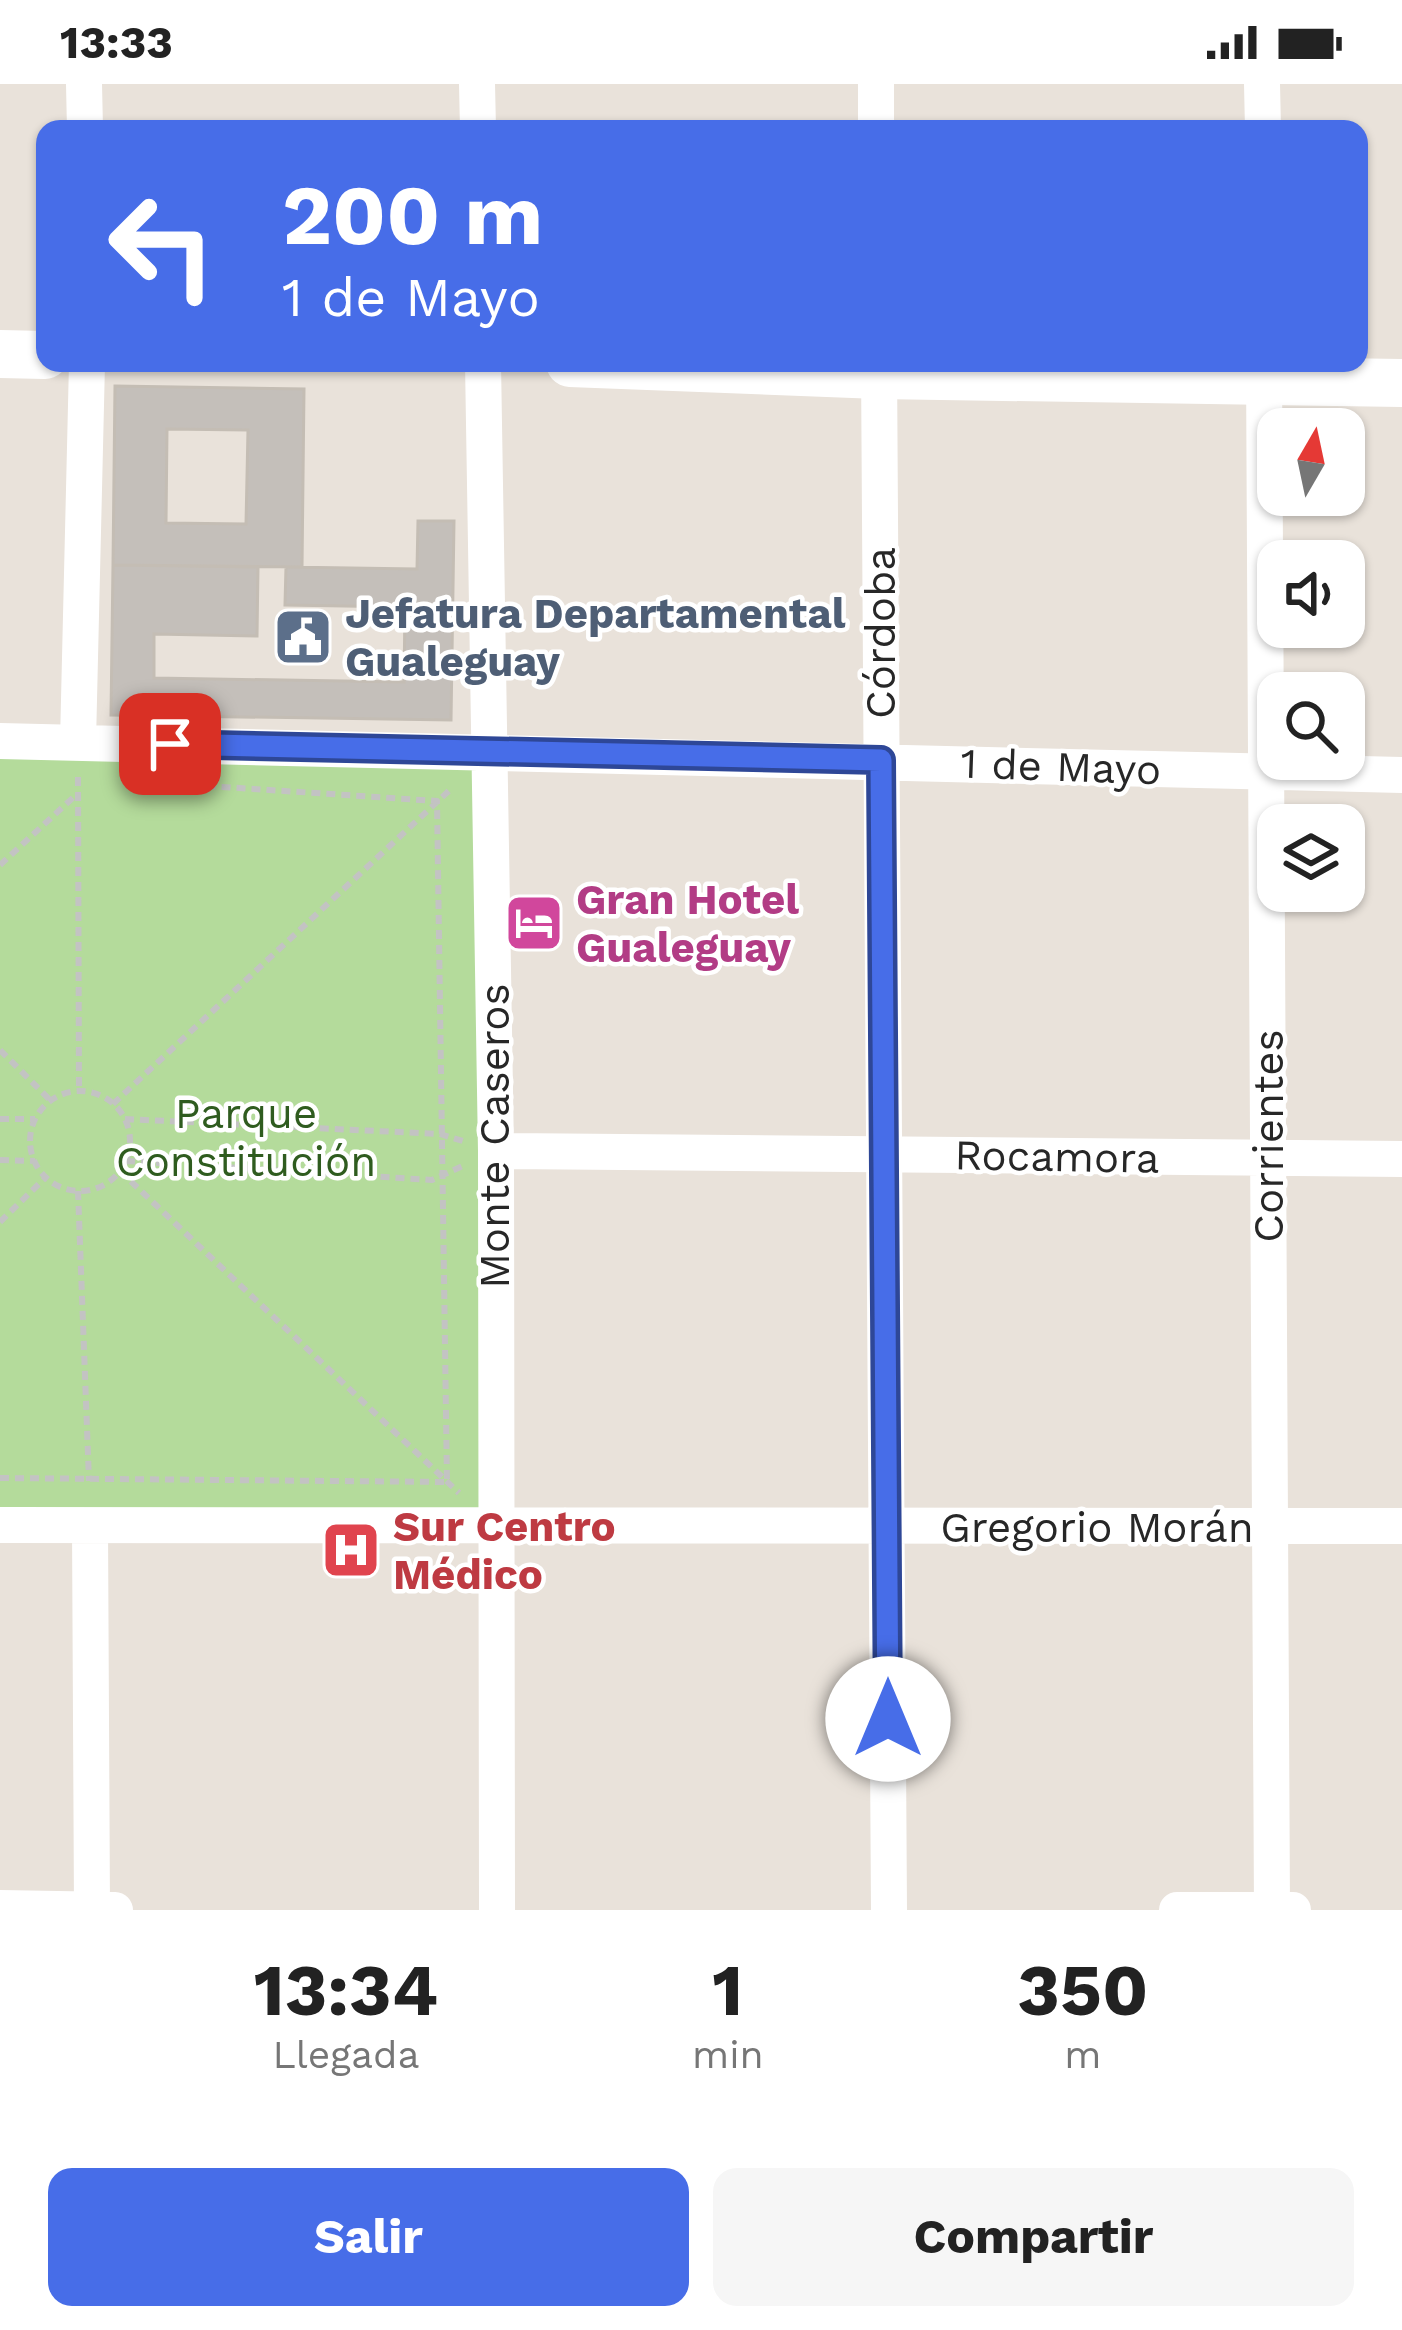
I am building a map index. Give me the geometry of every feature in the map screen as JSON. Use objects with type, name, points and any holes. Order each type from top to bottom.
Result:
[{"type":"street","points":[[85,84],[85,120]]},
{"type":"street","points":[[477,84],[478,120]]},
{"type":"street","points":[[876,84],[876,120]]},
{"type":"street","points":[[1262,84],[1263,120]]},
{"type":"street","points":[[0,354],[36,355]]},
{"type":"street","points":[[78,759],[87,372]]},
{"type":"street","name":"Monte Caseros","points":[[483,372],[496,1151],[496,1910]]},
{"type":"street","name":"Córdoba","points":[[879,372],[889,1910]]},
{"type":"street","name":"Corrientes","points":[[1264,372],[1266,672]]},
{"type":"street","points":[[1285,372],[1402,383]]},
{"type":"street","name":"1 de Mayo","points":[[0,741],[78,759],[491,751],[1257,772]]},
{"type":"street","name":"1 de Mayo","points":[[1365,774],[1402,775]]},
{"type":"street","name":"Corrientes","points":[[1266,780],[1272,1910]]},
{"type":"street","name":"Rocamora","points":[[496,1151],[1402,1160]]},
{"type":"street","name":"Gregorio Morán","points":[[0,1525],[496,1529],[1402,1526]]},
{"type":"street","points":[[90,1526],[92,1910]]},
{"type":"street","points":[[0,1908],[116,1910]]},
{"type":"street","points":[[1177,1910],[1293,1910]]},
{"type":"path","points":[[113,1104],[491,751]]},
{"type":"path","points":[[58,776],[78,759]]},
{"type":"path","points":[[78,759],[101,778]]},
{"type":"path","points":[[78,759],[79,1091]]},
{"type":"path","points":[[125,780],[436,801]]},
{"type":"path","points":[[0,866],[78,794]]},
{"type":"path","points":[[436,801],[447,1482]]},
{"type":"path","points":[[0,1051],[50,1101]]},
{"type":"path","points":[[79,1091],[113,1104],[125,1119],[130,1147],[120,1171],[94,1189],[78,1191],[46,1177],[35,1161],[35,1119],[50,1101],[79,1091]]},
{"type":"path","points":[[0,1119],[35,1119]]},
{"type":"path","points":[[125,1119],[440,1134],[496,1151]]},
{"type":"path","points":[[126,1161],[440,1177],[496,1151]]},
{"type":"path","points":[[0,1160],[35,1161]]},
{"type":"path","points":[[120,1171],[496,1529]]},
{"type":"path","points":[[0,1222],[46,1177]]},
{"type":"path","points":[[78,1191],[90,1526]]},
{"type":"path","points":[[0,1478],[447,1482]]},
{"type":"green space","name":"Parque Constitución","points":[[0,746],[489,753],[495,1527],[0,1522]]},
{"type":"building","points":[[115,386],[304,389],[302,567],[113,565]],"holes":[[[167,429],[248,430],[246,524],[166,523]]]},
{"type":"building","points":[[418,521],[454,521],[451,720],[111,715],[113,565],[258,567],[257,636],[154,634],[154,678],[404,682],[405,607],[285,605],[286,567],[417,569]]},
{"type":"place","name":"Jefatura Departamental Gualeguay","points":[[303,637]]},
{"type":"place","name":"Gran Hotel Gualeguay","points":[[534,923]]},
{"type":"place","name":"Sur Centro Médico","points":[[351,1550]]},
{"type":"route","points":[[170,744],[881,760],[888,1719]]}]
